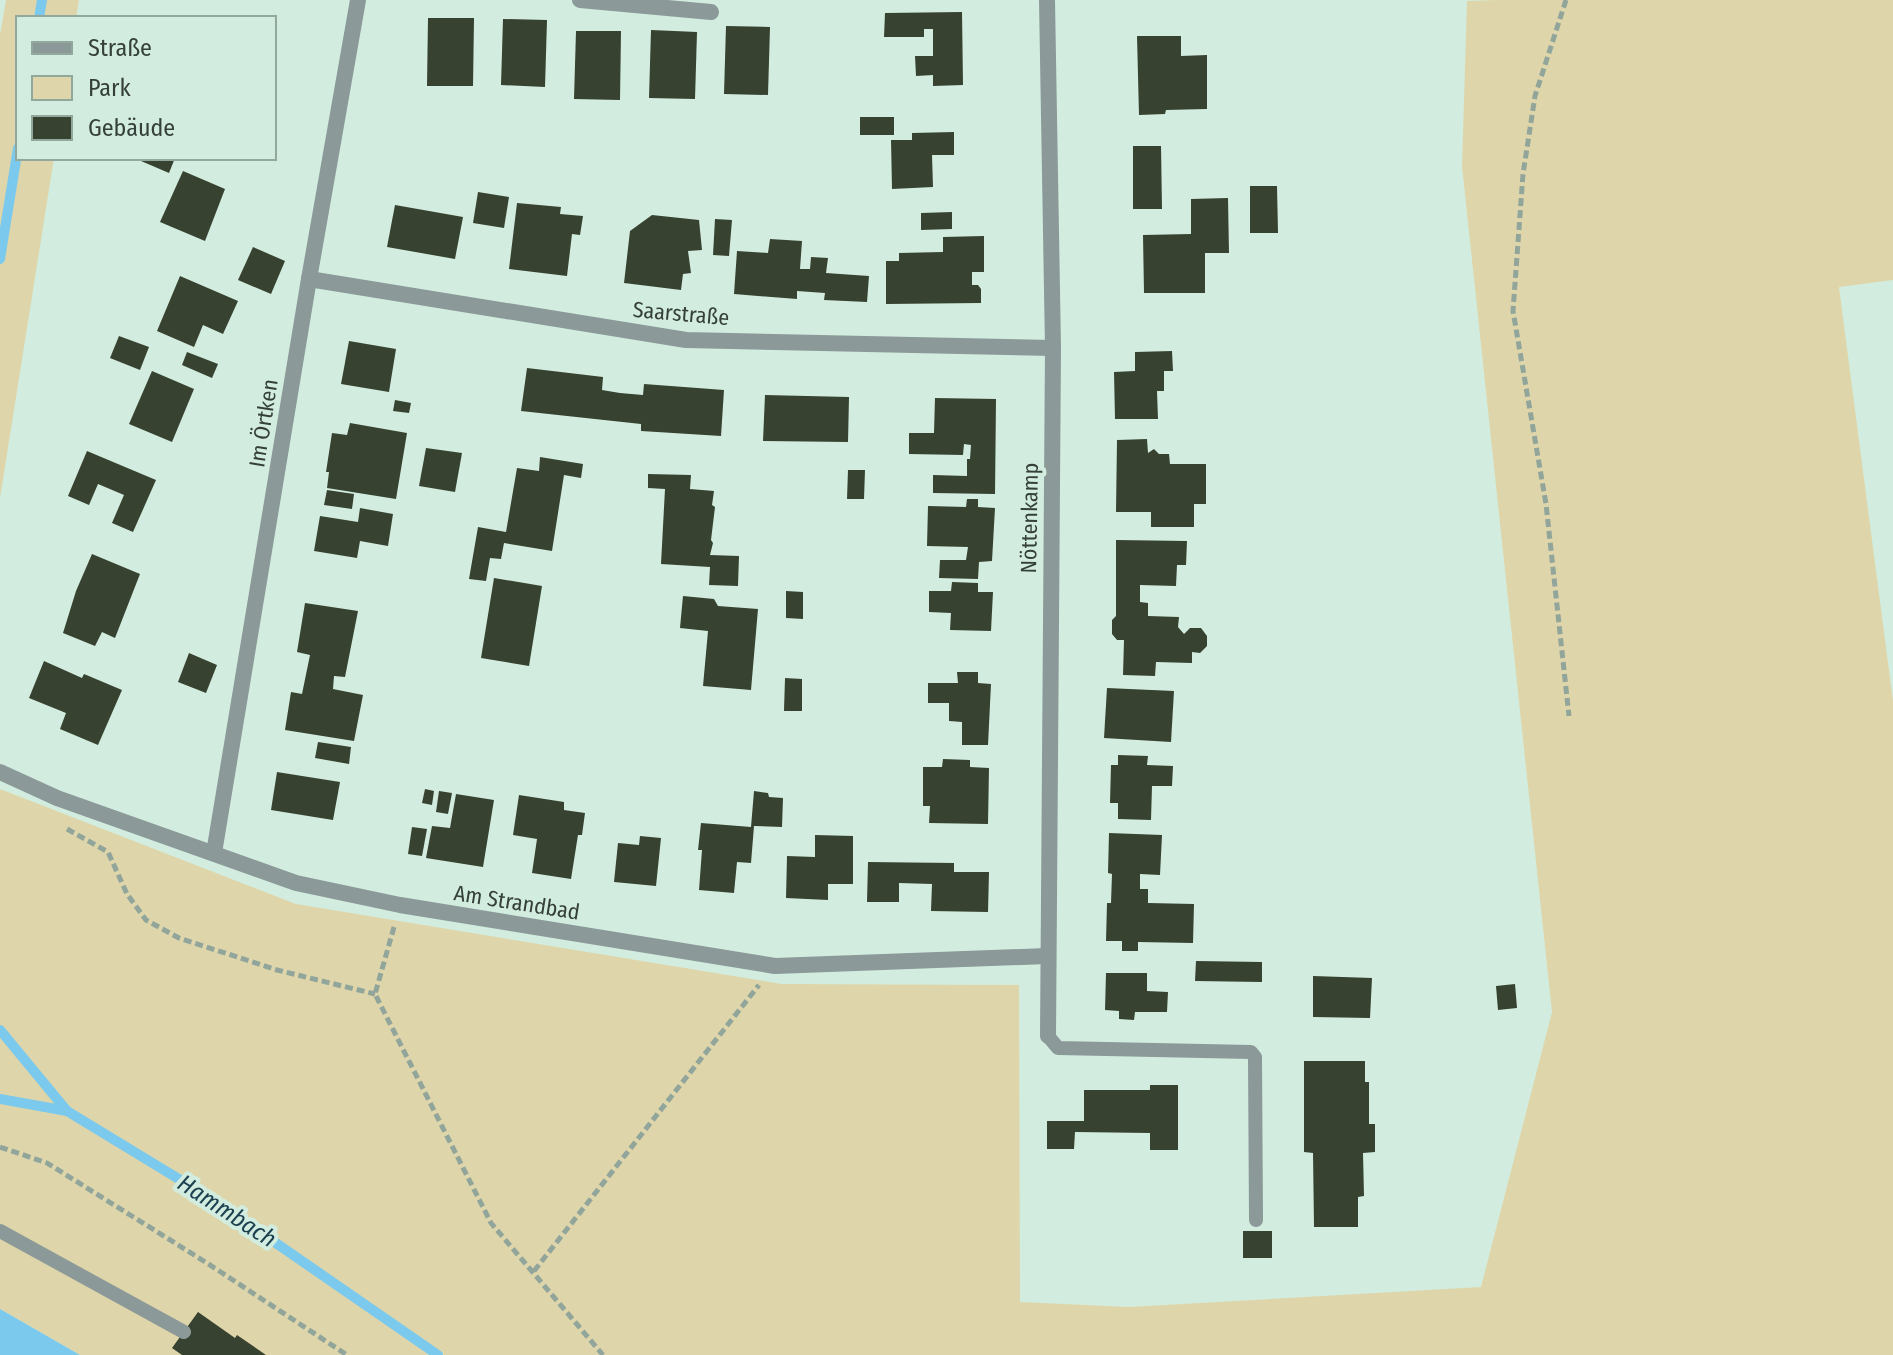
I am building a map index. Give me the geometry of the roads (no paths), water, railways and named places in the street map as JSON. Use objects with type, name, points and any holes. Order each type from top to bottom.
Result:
[{"type":"street","name":"Im Örtken","points":[[214,853],[358,0]]},
{"type":"street","points":[[580,0],[711,12]]},
{"type":"street","name":"Nöttenkamp","points":[[1047,0],[1053,348],[1048,1036]]},
{"type":"street","name":"Saarstraße","points":[[309,279],[686,340],[1053,348]]},
{"type":"street","name":"Am Strandbad","points":[[0,772],[57,798],[296,883],[400,905],[775,966],[1047,956]]},
{"type":"lane","points":[[1048,1036],[1058,1048],[1251,1052],[1255,1057],[1256,1220]]},
{"type":"lane","points":[[0,1231],[184,1332]]},
{"type":"water","points":[[0,1309],[80,1355],[0,1355]]},
{"type":"waterway","points":[[39,16],[42,0]]},
{"type":"waterway","points":[[0,259],[16,160]]},
{"type":"waterway","points":[[0,1030],[67,1111]]},
{"type":"waterway","name":"Hammbach","points":[[0,1099],[67,1111],[215,1201],[438,1355]]}]
